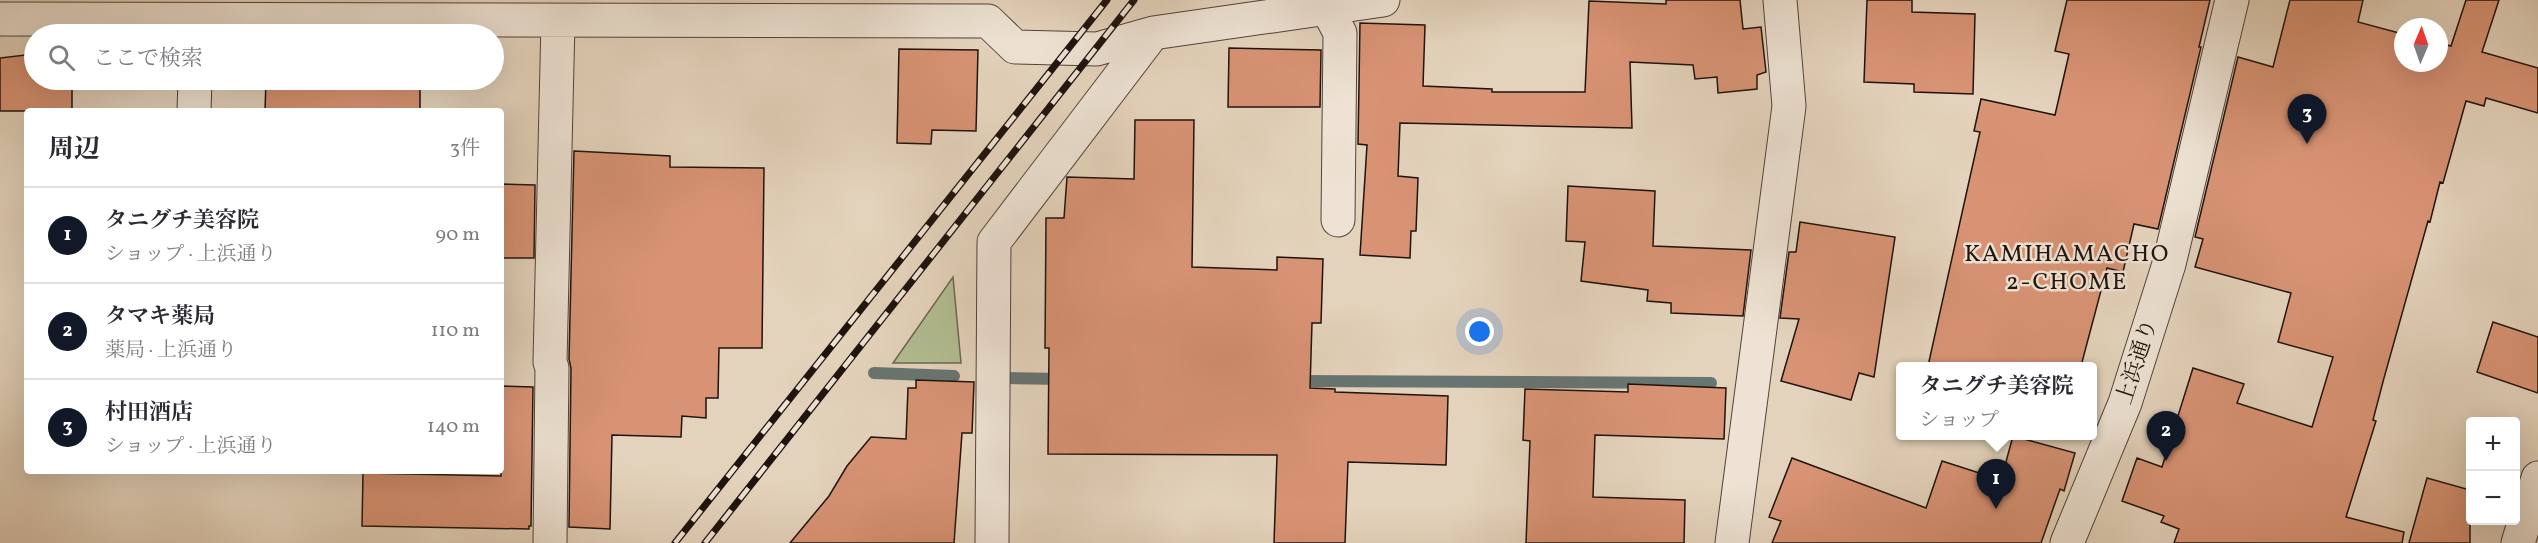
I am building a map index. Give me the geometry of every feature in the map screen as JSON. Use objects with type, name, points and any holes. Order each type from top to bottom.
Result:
[{"type":"street","points":[[0,19],[558,21],[598,10],[988,11],[1015,47],[1097,49],[1153,33],[1383,0]]},
{"type":"street","points":[[1732,543],[1789,106],[1780,0]]},
{"type":"street","name":"上浜通り","points":[[2067,543],[2125,403],[2169,264],[2232,0]]},
{"type":"street","points":[[1327,8],[1340,33],[1338,220]]},
{"type":"street","points":[[550,543],[552,368],[550,350],[558,21]]},
{"type":"street","points":[[992,543],[994,242],[1153,33]]},
{"type":"street","points":[[194,108],[195,90]]},
{"type":"street","points":[[2518,543],[2538,478]]},
{"type":"green space","points":[[953,277],[961,363],[893,363]]},
{"type":"building","points":[[1666,0],[1740,0],[1743,29],[1761,27],[1766,72],[1757,75],[1757,89],[1718,93],[1717,77],[1695,79],[1693,65],[1630,62],[1632,128],[1400,123],[1398,176],[1418,178],[1416,231],[1411,231],[1410,258],[1360,255],[1367,145],[1358,144],[1360,23],[1425,25],[1423,86],[1492,89],[1492,92],[1585,92],[1589,1],[1666,4]]},
{"type":"building","points":[[1867,0],[1912,0],[1912,12],[1975,14],[1973,94],[1914,92],[1914,84],[1864,82]]},
{"type":"building","points":[[2067,0],[2210,0],[2158,229],[2134,224],[2123,272],[2107,268],[2082,362],[1929,362],[1980,132],[1974,131],[1981,99],[2055,115],[2069,54],[2055,51]]},
{"type":"building","points":[[2290,0],[2363,0],[2358,22],[2394,32],[2394,72],[2448,72],[2448,45],[2451,46],[2466,0],[2499,0],[2482,52],[2538,68],[2538,113],[2486,98],[2484,106],[2466,101],[2443,183],[2440,182],[2430,222],[2428,221],[2373,420],[2376,421],[2346,517],[2404,532],[2402,543],[2174,543],[2179,529],[2161,522],[2164,516],[2122,501],[2137,458],[2162,467],[2193,368],[2244,384],[2237,403],[2312,427],[2333,357],[2278,342],[2291,293],[2195,267],[2203,239],[2195,237],[2238,57],[2273,67]]},
{"type":"building","points":[[1229,48],[1321,50],[1320,107],[1228,107]]},
{"type":"building","points":[[899,49],[978,50],[976,131],[932,130],[931,144],[897,143]]},
{"type":"building","points":[[24,55],[24,90],[72,90],[72,108],[24,108],[24,111],[0,111],[0,58]]},
{"type":"building","points":[[266,90],[420,90],[420,108],[265,108]]},
{"type":"building","points":[[1135,120],[1194,120],[1192,267],[1277,270],[1277,257],[1323,259],[1321,323],[1312,323],[1310,388],[1335,389],[1335,392],[1448,396],[1446,465],[1348,462],[1345,543],[1274,543],[1277,455],[1048,454],[1049,348],[1045,348],[1046,218],[1064,218],[1067,177],[1134,179]]},
{"type":"building","points":[[574,151],[670,156],[670,167],[764,168],[762,348],[719,348],[718,398],[706,398],[706,418],[682,416],[681,437],[612,435],[610,529],[569,527],[571,368],[569,359]]},
{"type":"building","points":[[504,184],[535,185],[534,258],[504,258]]},
{"type":"building","points":[[1568,186],[1655,191],[1653,246],[1751,250],[1743,316],[1671,313],[1671,303],[1647,301],[1648,290],[1581,281],[1585,242],[1566,241]]},
{"type":"building","points":[[1800,222],[1895,237],[1874,377],[1859,373],[1851,400],[1781,381],[1799,319],[1780,318],[1789,252],[1796,252]]},
{"type":"building","points":[[2493,322],[2538,337],[2538,393],[2477,372]]},
{"type":"building","points":[[916,380],[974,382],[972,433],[962,433],[954,543],[790,543],[829,496],[847,466],[871,437],[906,439],[908,388],[916,388]]},
{"type":"building","points":[[1628,384],[1726,388],[1724,439],[1595,435],[1593,497],[1685,500],[1684,543],[1526,543],[1530,441],[1523,440],[1525,389],[1628,392]]},
{"type":"building","points":[[504,386],[533,387],[531,526],[529,529],[362,526],[363,474],[501,476],[504,474]]},
{"type":"building","points":[[2012,440],[2028,440],[2075,453],[2064,491],[2060,489],[2041,543],[1772,543],[1781,521],[1769,517],[1792,458],[1926,508],[1942,461],[2001,480]]},
{"type":"building","points":[[2427,478],[2466,489],[2466,525],[2470,525],[2470,543],[2409,543]]},
{"type":"waterway","points":[[874,373],[954,376]]},
{"type":"waterway","points":[[1007,378],[1063,379]]},
{"type":"waterway","points":[[1296,381],[1711,383]]},
{"type":"railway","points":[[675,543],[1107,0]]},
{"type":"railway","points":[[705,543],[1134,0]]},
{"type":"place","name":"村田酒店","points":[[2307,144]]},
{"type":"place","name":"タマキ薬局","points":[[2166,461]]},
{"type":"place","name":"タニグチ美容院","points":[[1996,509]]},
{"type":"district","name":"KAMIHAMACHO 2-CHOME","points":[[2067,269]]}]
